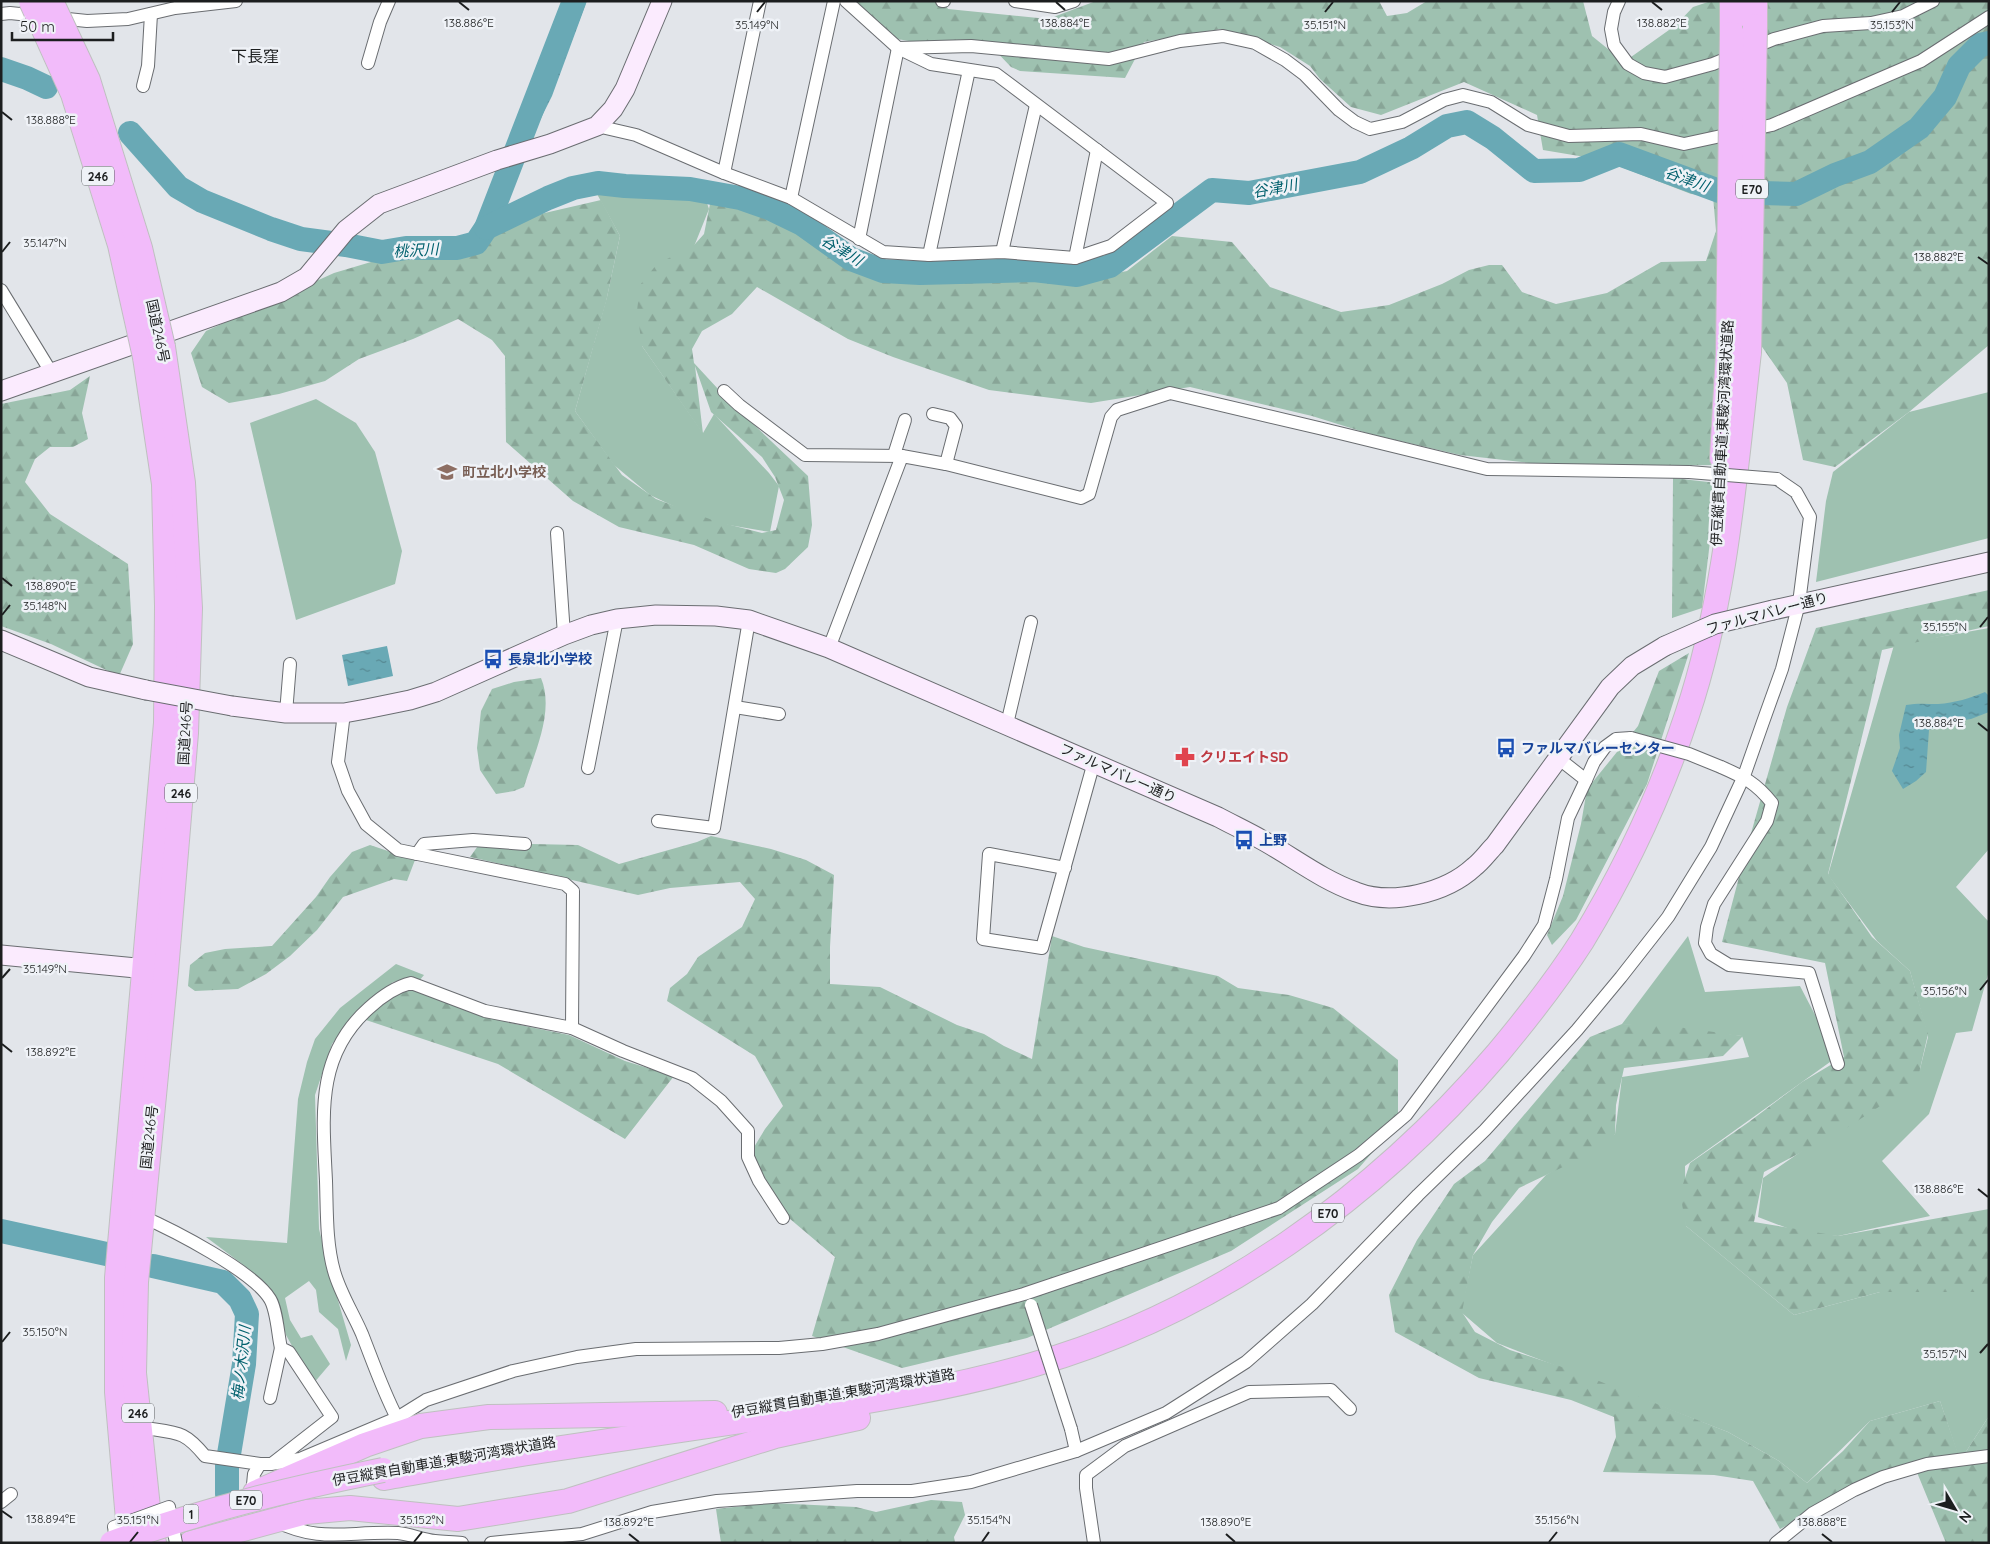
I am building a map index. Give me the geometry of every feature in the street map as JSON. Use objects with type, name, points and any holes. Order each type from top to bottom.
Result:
[{"type":"highway","name":"国道246号","points":[[31,1],[73,94],[154,352]]},
{"type":"highway","name":"国道246号","points":[[51,1],[88,80],[140,248],[154,352],[164,484],[167,606],[166,724],[156,970],[141,1216],[129,1238]]},
{"type":"highway","name":"伊豆縦貫自動車道;東駿河湾環状道路","points":[[383,1474],[531,1444],[904,1384],[1026,1356],[1136,1318],[1202,1286],[1254,1255],[1309,1218],[1367,1174],[1416,1130],[1466,1077],[1522,1011],[1562,957],[1611,876],[1654,785],[1682,709],[1701,636],[1714,557],[1738,353],[1732,1]]},
{"type":"highway","name":"伊豆縦貫自動車道;東駿河湾環状道路","points":[[133,1539],[210,1510],[290,1489],[905,1395],[1030,1366],[1083,1349],[1133,1329],[1207,1293],[1259,1262],[1312,1226],[1372,1180],[1422,1135],[1472,1083],[1527,1018],[1579,945],[1617,880],[1661,788],[1691,703],[1709,636],[1723,559],[1738,353],[1755,1]]},
{"type":"highway","name":"国道246号","points":[[133,1539],[117,1392],[129,1238],[156,970]]},
{"type":"highway","points":[[273,1520],[306,1512],[350,1508],[458,1519],[568,1501],[775,1436],[912,1406],[1030,1366]]},
{"type":"highway","points":[[252,1494],[365,1445],[421,1426],[489,1417],[738,1412]]},
{"type":"highway","name":"1","points":[[106,1543],[133,1539],[252,1494]]},
{"type":"highway","name":"1","points":[[191,1543],[273,1520]]},
{"type":"street","points":[[1,14],[10,13],[87,22],[128,19],[175,8],[236,1]]},
{"type":"street","points":[[368,63],[380,22],[389,1]]},
{"type":"street","points":[[1,391],[281,292],[307,277],[346,230],[379,204],[497,160],[550,144],[597,126],[613,109],[625,89],[662,1]]},
{"type":"street","points":[[724,173],[760,1]]},
{"type":"street","points":[[791,198],[834,1]]},
{"type":"street","points":[[597,126],[636,135],[724,173],[791,198],[882,252],[928,254],[1002,252],[1075,258],[1111,246],[1166,203],[996,74],[931,64],[898,48],[846,1]]},
{"type":"street","points":[[1015,1],[1055,7],[1074,1]]},
{"type":"street","points":[[1619,1],[1614,12],[1611,30],[1614,45],[1628,64],[1644,73],[1665,77],[1713,64],[1774,39],[1823,26],[1871,22],[1904,16],[1933,1]]},
{"type":"street","points":[[143,86],[148,66],[151,14]]},
{"type":"street","points":[[898,48],[971,46],[1109,59],[1180,40],[1223,36],[1255,42],[1285,60],[1306,75],[1339,110],[1355,122],[1370,129],[1402,122],[1444,100],[1464,95],[1491,102],[1528,125],[1569,136],[1641,134],[1684,144],[1772,125],[1920,61],[1989,17]]},
{"type":"street","points":[[859,239],[898,48]]},
{"type":"street","points":[[928,254],[969,70]]},
{"type":"street","points":[[1002,252],[1036,105]]},
{"type":"street","points":[[1075,258],[1097,150]]},
{"type":"street","points":[[1,290],[51,372]]},
{"type":"street","points":[[1,315],[12,308]]},
{"type":"street","points":[[491,1543],[582,1534],[652,1512],[717,1501],[857,1491],[912,1491],[972,1482],[1076,1451],[1166,1413],[1246,1362],[1312,1304],[1418,1195],[1485,1130],[1621,978],[1668,917],[1711,847],[1744,776],[1782,669],[1799,603],[1810,517],[1796,492],[1777,479],[1689,472],[1487,469],[1170,393],[1117,410],[1111,417],[1089,494],[1081,498],[946,464],[898,456],[805,455],[739,405],[724,391]]},
{"type":"street","points":[[933,414],[950,418],[956,426],[946,464]]},
{"type":"street","points":[[829,648],[898,456],[905,420]]},
{"type":"street","points":[[557,533],[564,635]]},
{"type":"street","name":"ファルマバレー通り","points":[[1,640],[73,671],[108,683],[232,706],[286,713],[344,713],[410,700],[436,692],[564,635],[617,619],[687,614],[749,620],[829,648],[1094,762],[1236,826],[1333,882],[1357,893],[1381,898],[1408,898],[1433,891],[1474,868],[1495,844],[1610,687],[1632,666],[1664,646],[1716,624],[1799,603],[1989,562]]},
{"type":"street","points":[[588,768],[617,619]]},
{"type":"street","points":[[658,821],[714,828],[749,620]]},
{"type":"street","points":[[1007,724],[1031,622]]},
{"type":"street","points":[[286,713],[290,664]]},
{"type":"street","points":[[735,707],[779,714]]},
{"type":"street","points":[[344,713],[338,762],[348,791],[366,824],[398,850],[565,884],[573,891],[572,1028]]},
{"type":"street","points":[[152,1429],[178,1432],[193,1441],[205,1456],[266,1464],[300,1459],[397,1418],[426,1400],[513,1371],[578,1357],[636,1349],[779,1348],[822,1344],[878,1334],[1027,1300],[1280,1208],[1359,1155],[1406,1115],[1524,956],[1544,925],[1556,879],[1568,818],[1594,762],[1605,747],[1616,739],[1631,738],[1689,754],[1744,776],[1760,788],[1772,803],[1767,821],[1714,904],[1706,927],[1705,943],[1710,954],[1729,965],[1809,973],[1838,1064]]},
{"type":"street","points":[[1558,758],[1586,780]]},
{"type":"street","points":[[1065,868],[989,854],[983,940],[1042,948],[1065,868],[1094,762]]},
{"type":"street","points":[[417,854],[424,844],[473,840],[524,844]]},
{"type":"street","points":[[1,955],[156,970]]},
{"type":"street","points":[[397,1418],[334,1272],[329,1246],[323,1108],[327,1077],[341,1042],[356,1019],[376,1002],[400,986],[411,982],[485,1010],[572,1028],[623,1052],[692,1078],[721,1101],[748,1131],[748,1157],[759,1181],[783,1218]]},
{"type":"street","points":[[141,1216],[238,1269],[262,1289],[271,1301],[281,1348],[270,1398]]},
{"type":"street","points":[[1027,1300],[1071,1429],[1076,1451]]},
{"type":"street","points":[[252,1494],[254,1474],[332,1417],[290,1352],[281,1348]]},
{"type":"street","points":[[1094,1543],[1086,1488],[1086,1475],[1125,1446],[1249,1392],[1331,1390],[1350,1409]]},
{"type":"street","points":[[1118,1432],[1125,1446]]},
{"type":"street","points":[[1776,1543],[1813,1513],[1854,1490],[1883,1477],[1926,1464],[1989,1456]]},
{"type":"street","points":[[133,1539],[114,1527],[169,1507],[176,1543]]},
{"type":"street","points":[[273,1520],[287,1531],[302,1538],[326,1543],[359,1540],[398,1533],[435,1541],[462,1543]]},
{"type":"green space","points":[[854,1],[943,1],[948,9],[1048,19],[1096,1],[1379,1],[1387,16],[1407,13],[1427,1],[1583,1],[1592,36],[1624,62],[1676,25],[1693,7],[1711,1],[1989,1],[1989,345],[1909,412],[1835,467],[1803,460],[1787,383],[1758,341],[1716,465],[1564,467],[1460,455],[1370,434],[1312,416],[1190,387],[1091,403],[989,390],[893,357],[848,339],[757,287],[732,314],[702,331],[692,349],[694,363],[731,403],[808,476],[812,525],[808,547],[785,569],[776,573],[749,569],[694,545],[619,527],[573,501],[506,442],[505,356],[492,340],[458,319],[413,339],[359,359],[325,381],[279,394],[229,403],[202,387],[191,353],[206,331],[334,273],[418,248],[461,257],[510,221],[601,200],[620,236],[606,302],[575,411],[622,475],[656,499],[715,521],[762,533],[776,530],[784,500],[775,477],[762,457],[711,412],[695,366],[703,434],[642,346],[637,311],[640,285],[657,264],[673,256],[687,253],[704,234],[710,204],[725,202],[775,211],[872,277],[983,277],[1079,281],[1127,271],[1172,236],[1232,242],[1270,287],[1341,312],[1389,305],[1442,284],[1469,270],[1489,265],[1502,265],[1522,292],[1556,304],[1607,293],[1661,262],[1706,261],[1716,231],[1713,196],[1691,194],[1603,160],[1543,150],[1537,115],[1464,82],[1381,115],[1351,107],[1320,79],[1310,66],[1280,47],[1221,29],[1144,42],[1125,78],[1020,71],[1011,67],[990,45],[927,44],[897,39]]},
{"type":"green space","points":[[597,194],[652,195],[706,200],[709,209],[691,254],[642,346],[703,433],[714,414],[779,486],[770,532],[705,521],[650,495],[614,465],[575,411],[607,297],[620,236]]},
{"type":"green space","points":[[90,376],[82,413],[88,439],[73,447],[50,447],[35,459],[25,482],[50,514],[128,564],[133,644],[119,676],[51,644],[1,626],[1,404],[70,390]]},
{"type":"green space","points":[[1989,392],[1989,538],[1816,582],[1826,501],[1833,472],[1909,412]]},
{"type":"green space","points":[[316,399],[356,423],[375,452],[402,551],[395,584],[296,620],[250,423]]},
{"type":"green space","points":[[1673,478],[1717,483],[1702,608],[1672,618]]},
{"type":"green space","points":[[1989,590],[1989,626],[1882,650],[1828,874],[1872,937],[1910,971],[1928,1034],[1917,1082],[1845,1129],[1764,1172],[1754,1222],[1838,1236],[1989,1209],[1989,1292],[1880,1292],[1794,1315],[1686,1226],[1680,1193],[1690,1163],[1802,1082],[1844,1057],[1825,963],[1722,942],[1744,858],[1787,707],[1816,628]]},
{"type":"green space","points":[[1989,628],[1989,849],[1956,887],[1989,922],[1989,971],[1972,1031],[1956,1033],[1929,1114],[1882,1161],[1930,1216],[1838,1236],[1800,1233],[1758,1217],[1763,1178],[1920,1069],[1928,1037],[1910,971],[1877,941],[1828,875],[1894,645]]},
{"type":"green space","points":[[1689,653],[1647,784],[1576,920],[1552,945],[1547,935],[1563,896],[1581,824],[1587,789],[1638,726],[1659,671]]},
{"type":"green space","points":[[541,678],[545,691],[546,705],[544,718],[524,787],[496,794],[480,770],[477,748],[481,711],[492,689],[514,682]]},
{"type":"green space","points":[[711,836],[771,849],[806,860],[834,875],[830,984],[880,987],[957,1025],[984,1034],[1032,1059],[1052,936],[1084,947],[1218,976],[1238,988],[1289,995],[1333,1008],[1398,1060],[1398,1123],[1358,1169],[1231,1251],[1027,1338],[902,1368],[812,1336],[835,1257],[783,1213],[748,1157],[765,1129],[783,1106],[755,1056],[667,1001],[670,988],[687,974],[698,957],[742,927],[755,899],[740,882],[670,888],[638,895],[470,857],[480,843],[578,845],[619,864],[697,842]]},
{"type":"green space","points":[[370,845],[415,860],[407,881],[394,879],[343,897],[317,930],[290,956],[266,974],[238,989],[195,991],[188,986],[190,965],[205,953],[225,949],[272,946],[316,897],[330,877],[352,852]]},
{"type":"green space","points":[[1688,936],[1705,992],[1800,986],[1837,1057],[1685,1166],[1686,1226],[1794,1315],[1880,1292],[1989,1292],[1989,1416],[1960,1461],[1940,1401],[1870,1421],[1807,1483],[1779,1461],[1728,1432],[1497,1343],[1461,1312],[1473,1255],[1546,1175],[1615,1134],[1622,1077],[1749,1057],[1742,1036],[1622,1024]]},
{"type":"green space","points":[[396,964],[424,975],[419,981],[393,982],[358,1010],[332,1044],[315,1095],[319,1229],[351,1345],[346,1361],[338,1329],[319,1312],[316,1290],[309,1281],[285,1298],[290,1320],[301,1338],[312,1335],[330,1364],[313,1384],[286,1335],[273,1293],[250,1270],[206,1237],[287,1243],[298,1099],[315,1039],[340,1008]]},
{"type":"green space","points":[[412,987],[510,1023],[569,1035],[625,1061],[674,1076],[625,1139],[498,1064],[363,1019],[393,995]]},
{"type":"green space","points":[[1622,1024],[1663,1025],[1743,1036],[1723,1056],[1624,1068],[1616,1105],[1615,1134],[1603,1148],[1519,1188],[1492,1222],[1473,1255],[1462,1312],[1475,1332],[1510,1350],[1571,1370],[1728,1432],[1779,1461],[1807,1483],[1843,1451],[1870,1421],[1940,1401],[1960,1459],[1861,1487],[1780,1529],[1753,1481],[1714,1475],[1603,1472],[1616,1437],[1614,1417],[1571,1400],[1479,1378],[1395,1332],[1389,1295],[1417,1240],[1454,1184],[1485,1161],[1590,1037]]},
{"type":"green space","points":[[1989,1416],[1989,1543],[1946,1543],[1916,1470],[1960,1461]]},
{"type":"green space","points":[[931,1500],[962,1502],[965,1515],[954,1537],[955,1543],[721,1543],[716,1509],[772,1503],[856,1507],[876,1512]]},
{"type":"water","points":[[575,1],[587,1],[552,96],[530,140],[526,140],[545,102],[574,22]]},
{"type":"water","points":[[387,646],[393,676],[348,686],[342,655]]},
{"type":"water","points":[[1985,692],[1989,696],[1989,712],[1971,719],[1942,724],[1929,730],[1926,772],[1903,789],[1892,771],[1900,748],[1899,735],[1906,705],[1950,703]]},
{"type":"waterway","name":"桃沢川","points":[[130,133],[178,187],[202,201],[301,239],[382,252],[406,248],[457,248],[476,243],[486,228],[574,1]]},
{"type":"waterway","name":"谷津川","points":[[486,228],[548,198],[573,188],[598,183],[690,189],[740,198],[769,208],[802,224],[851,259],[883,271],[920,273],[1034,270],[1077,275],[1110,266],[1212,190],[1249,193],[1360,172],[1411,148],[1447,126],[1467,122],[1493,138],[1534,171],[1579,170],[1619,154],[1722,192],[1796,194],[1835,175],[1870,162],[1919,128],[1945,97],[1959,66],[1980,45],[1989,43]]},
{"type":"waterway","name":"桃沢川","points":[[1,69],[46,87]]},
{"type":"waterway","name":"梅ノ木沢川","points":[[1,1231],[111,1255]]},
{"type":"waterway","name":"梅ノ木沢川","points":[[153,1266],[223,1282],[240,1299],[247,1314],[244,1364],[227,1466],[227,1494]]},
{"type":"place","name":"町立北小学校","points":[[447,472]]},
{"type":"place","name":"長泉北小学校","points":[[493,659]]},
{"type":"place","name":"ファルマバレーセンター","points":[[1506,748]]},
{"type":"place","name":"クリエイトSD","points":[[1185,757]]},
{"type":"place","name":"上野","points":[[1244,840]]},
{"type":"district","name":"下長窪","points":[[255,56]]}]
